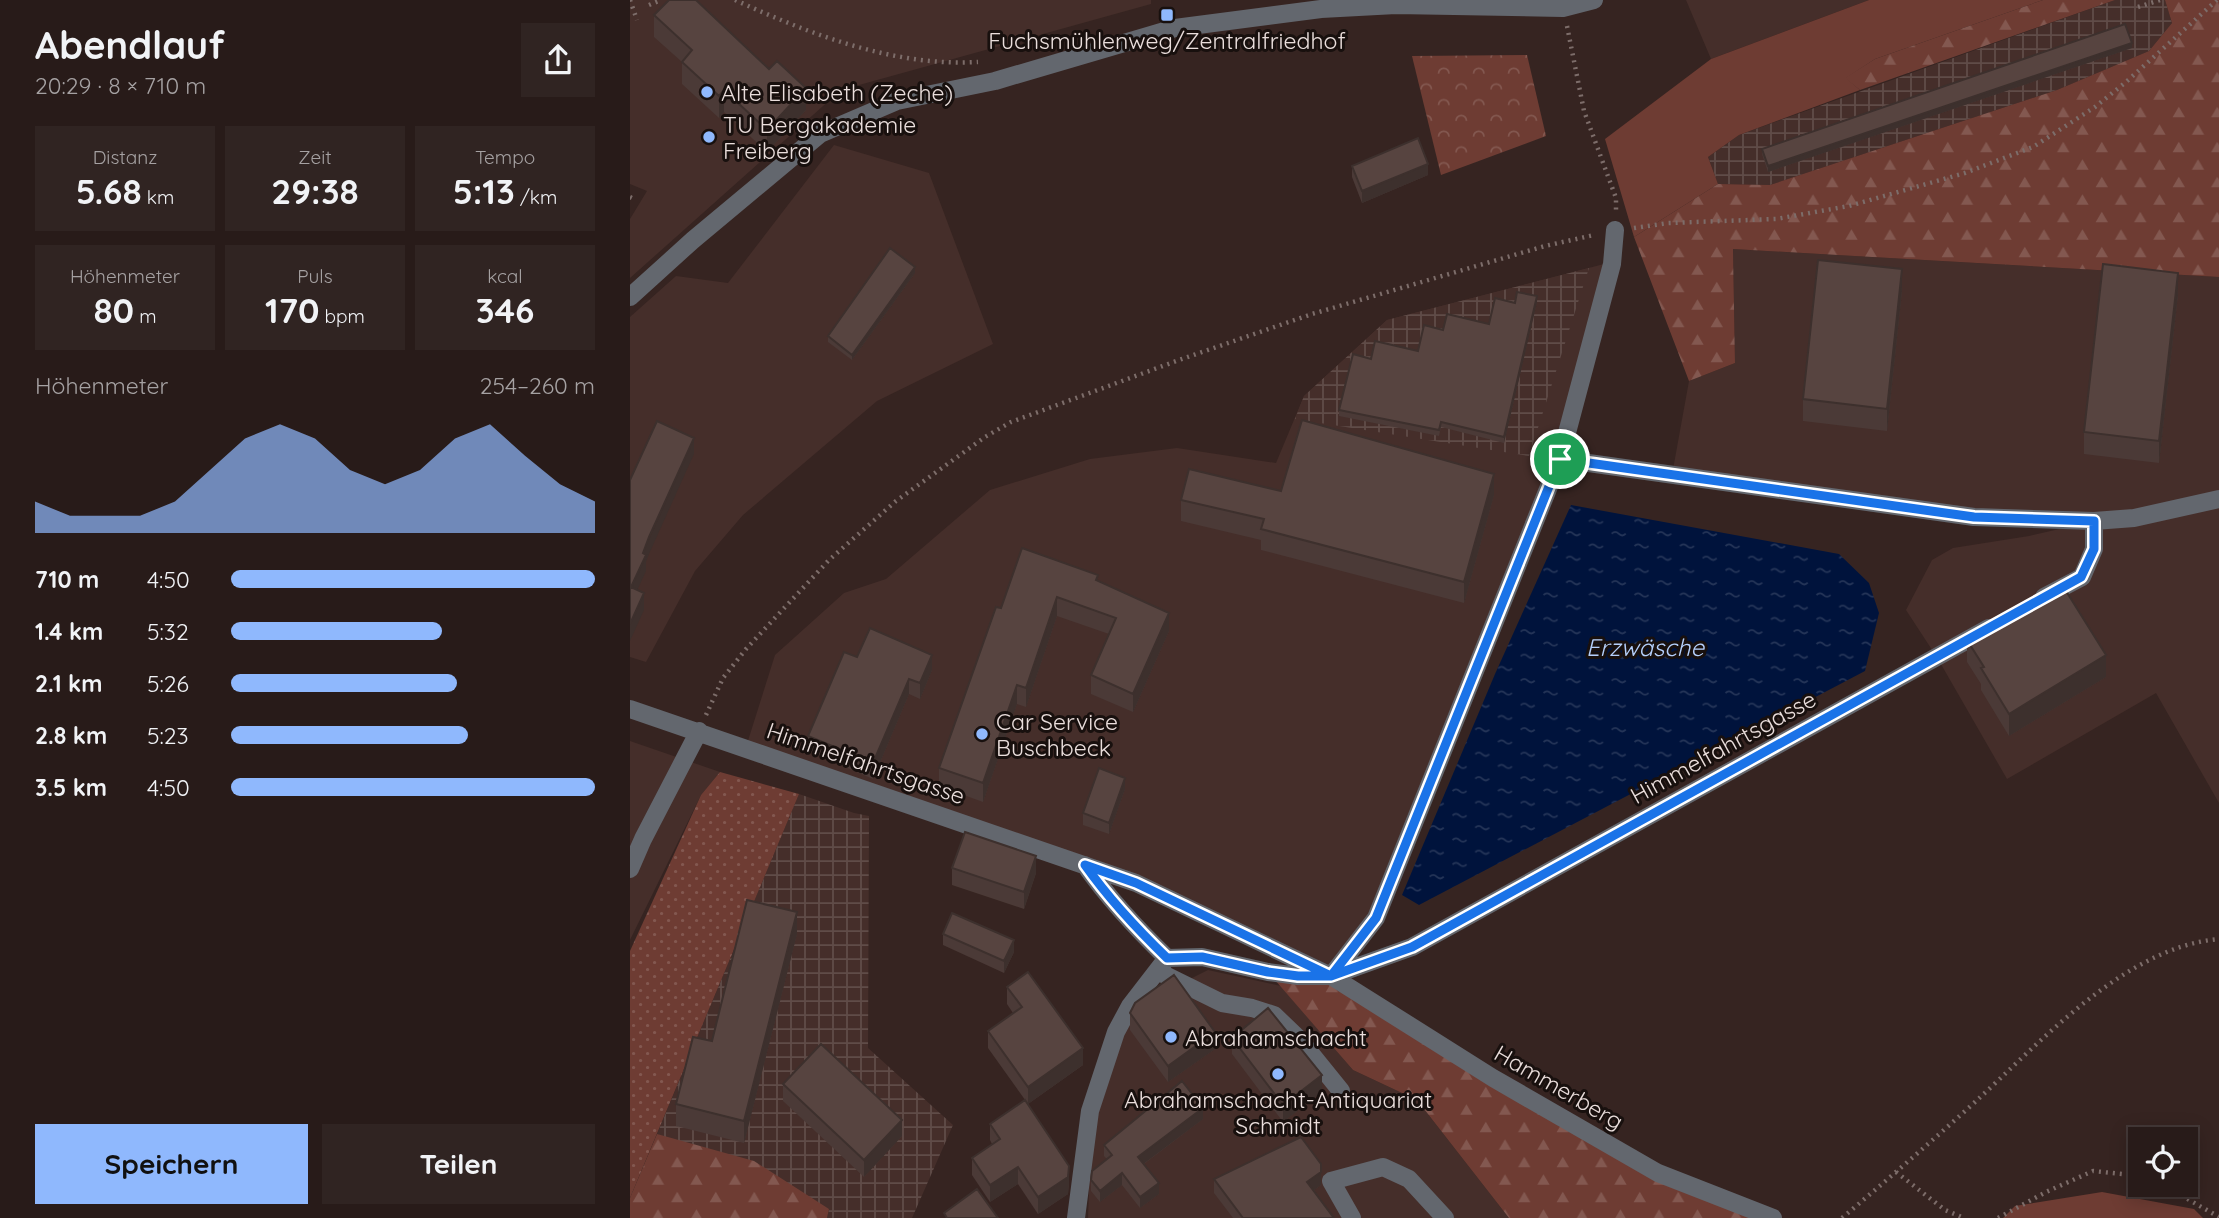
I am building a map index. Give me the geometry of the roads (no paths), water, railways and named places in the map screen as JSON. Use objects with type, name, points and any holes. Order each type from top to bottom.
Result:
[{"type":"street","points":[[630,297],[693,240],[820,134],[897,101],[995,81],[1175,28],[1321,9],[1396,5],[1563,8],[1594,0]]},
{"type":"street","points":[[1331,976],[1376,918],[1560,459],[1612,264],[1615,230]]},
{"type":"street","points":[[1560,459],[1974,517],[2094,521],[2134,518],[2219,499]]},
{"type":"street","points":[[2033,604],[2081,577],[2094,549],[2094,521]]},
{"type":"street","name":"Himmelfahrtsgasse","points":[[1162,965],[1202,957],[1268,972],[1331,976],[1412,947],[2008,617]]},
{"type":"street","name":"Himmelfahrtsgasse","points":[[630,709],[1136,883],[1331,976]]},
{"type":"street","points":[[630,869],[699,731]]},
{"type":"street","points":[[1085,865],[1162,965],[1222,1003],[1274,1015],[1299,1039],[1341,1091]]},
{"type":"street","points":[[1076,1218],[1090,1111],[1116,1032],[1130,1006],[1162,965]]},
{"type":"street","name":"Hammerberg","points":[[1331,976],[1493,1079],[1658,1173],[1773,1218]]},
{"type":"street","points":[[1352,1218],[1331,1181],[1383,1167],[1409,1179],[1445,1218]]},
{"type":"water","name":"Erzwäsche","points":[[1571,505],[1839,554],[1869,583],[1879,613],[1865,671],[1419,905],[1402,895],[1495,674]]},
{"type":"place","name":"Fuchsmühlenweg/Zentralfriedhof","points":[[1167,15]]},
{"type":"place","name":"Alte Elisabeth (Zeche)","points":[[707,92]]},
{"type":"place","name":"TU Bergakademie Freiberg","points":[[709,137]]},
{"type":"place","name":"Car Service Buschbeck","points":[[982,734]]},
{"type":"place","name":"Abrahamschacht","points":[[1171,1037]]},
{"type":"place","name":"Abrahamschacht-Antiquariat Schmidt","points":[[1278,1074]]}]
